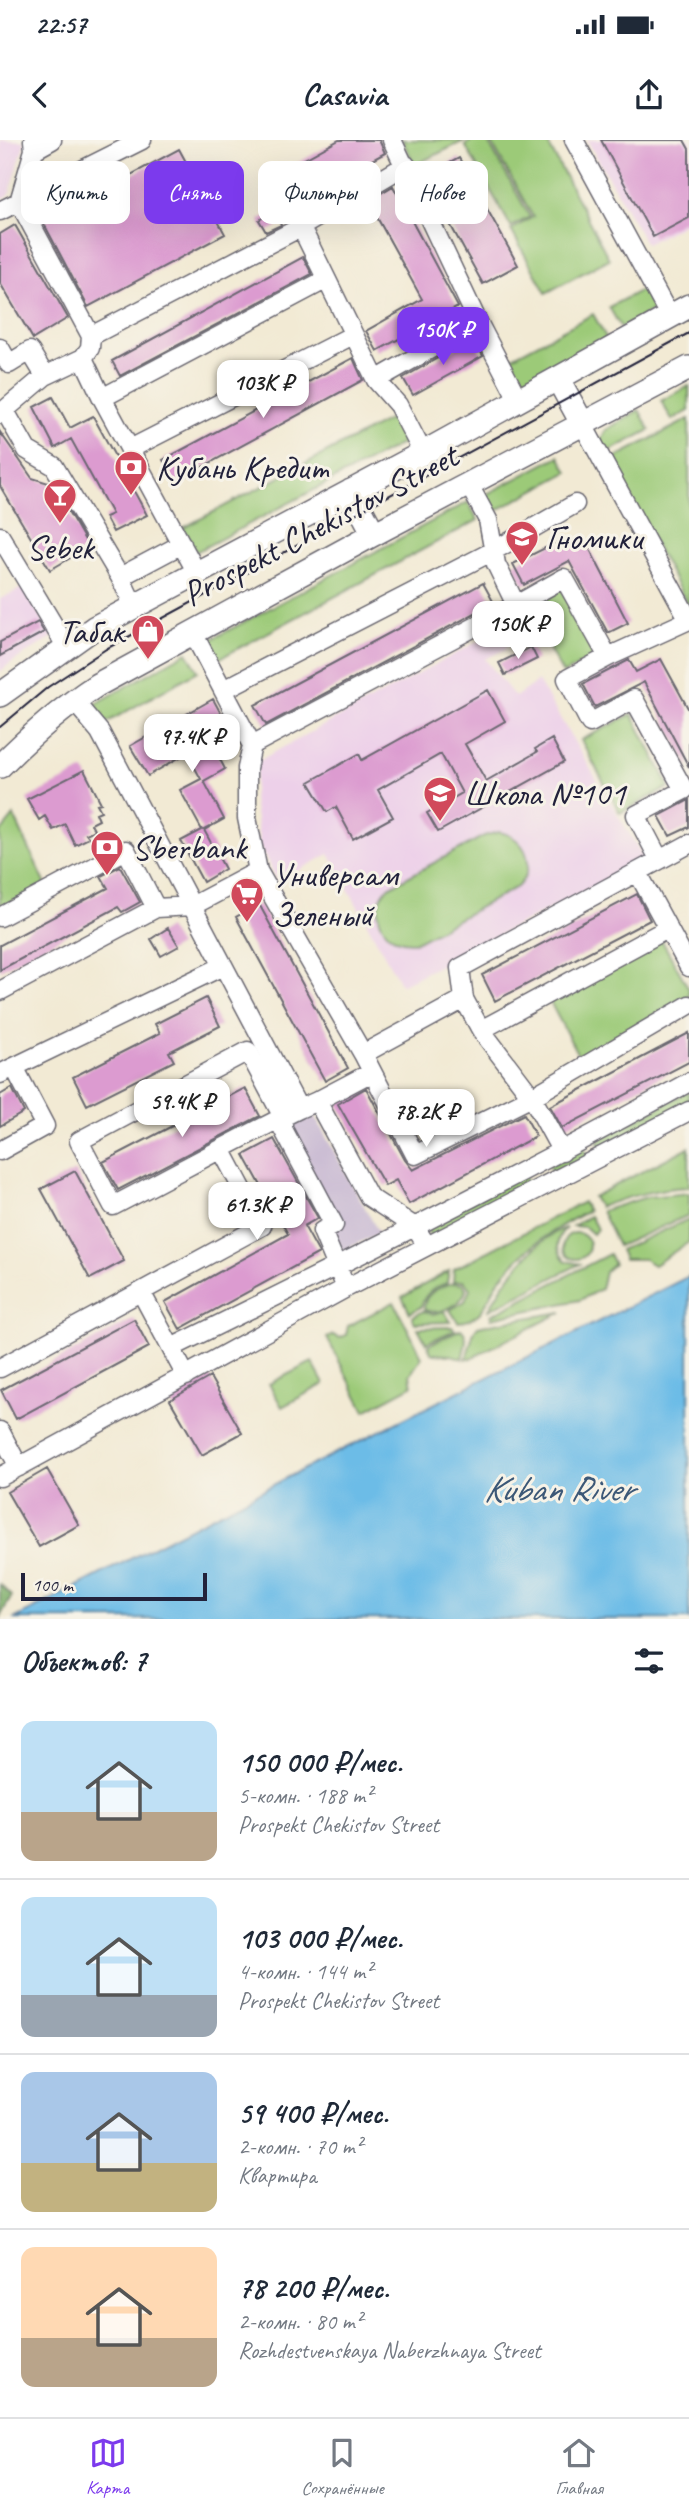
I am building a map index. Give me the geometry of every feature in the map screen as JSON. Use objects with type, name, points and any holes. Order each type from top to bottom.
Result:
[{"type":"main road","name":"Prospekt Chekistov Street","points":[[0,695],[66,646],[134,606],[424,453],[680,312]]},
{"type":"main road","name":"Prospekt Chekistov Street","points":[[0,766],[74,701],[374,534],[689,368]]},
{"type":"main road","points":[[558,379],[582,423]]},
{"type":"main road","points":[[351,491],[374,534]]},
{"type":"street","points":[[52,140],[33,145],[19,202],[91,336],[90,348],[83,358],[45,376],[2,412],[27,450],[54,466],[120,577],[134,606]]},
{"type":"street","points":[[0,211],[142,140]]},
{"type":"street","points":[[392,140],[404,161]]},
{"type":"street","points":[[574,140],[680,312]]},
{"type":"street","points":[[91,336],[301,227],[395,171]]},
{"type":"street","points":[[433,224],[478,322],[519,401]]},
{"type":"street","points":[[301,227],[376,380],[398,405],[424,453]]},
{"type":"street","points":[[102,398],[325,280]]},
{"type":"street","points":[[376,380],[478,322]]},
{"type":"street","points":[[130,449],[353,335]]},
{"type":"street","points":[[0,348],[9,363],[30,351],[45,376]]},
{"type":"street","points":[[83,358],[197,573]]},
{"type":"street","points":[[582,423],[689,620],[567,679],[590,723],[634,699],[684,790],[636,815],[660,859]]},
{"type":"street","points":[[468,485],[488,520],[496,564],[516,605]]},
{"type":"street","points":[[223,690],[495,550],[575,504]]},
{"type":"street","points":[[0,536],[66,646]]},
{"type":"street","points":[[120,577],[182,544]]},
{"type":"street","points":[[252,745],[565,578],[608,657]]},
{"type":"street","points":[[194,633],[252,745],[247,768],[247,818],[258,871],[363,1054],[415,1155],[532,1097],[689,1005]]},
{"type":"street","points":[[74,701],[100,732],[223,966],[291,1113],[284,1129],[334,1225],[322,1231],[346,1288]]},
{"type":"street","points":[[562,1152],[532,1097],[481,1030],[464,999],[460,968],[689,844]]},
{"type":"street","points":[[0,916],[126,850],[156,908]]},
{"type":"street","points":[[0,991],[156,908],[192,906],[258,871]]},
{"type":"street","points":[[638,873],[689,967]]},
{"type":"street","points":[[481,1030],[667,929]]},
{"type":"street","points":[[0,1151],[45,1126],[7,1070],[223,966]]},
{"type":"street","points":[[363,1054],[464,999]]},
{"type":"street","points":[[291,1113],[247,1051],[79,1141],[113,1206],[372,1072]]},
{"type":"street","points":[[171,1348],[562,1152],[689,1082]]},
{"type":"street","points":[[317,1101],[369,1197],[415,1227],[427,1246]]},
{"type":"street","points":[[0,1477],[346,1288],[689,1111]]},
{"type":"street","points":[[589,1137],[602,1157]]},
{"type":"street","points":[[0,1368],[262,1226],[221,1149]]},
{"type":"street","points":[[527,1168],[540,1188]]},
{"type":"street","points":[[141,1292],[186,1376]]},
{"type":"street","points":[[0,1431],[19,1467]]},
{"type":"shaded area","points":[[0,140],[25,141],[9,196],[0,200]]},
{"type":"shaded area","points":[[587,140],[689,140],[689,221],[646,244]]},
{"type":"shaded area","points":[[24,587],[53,637],[0,672],[0,599]]},
{"type":"shaded area","name":"Школа №101","points":[[499,630],[508,648],[485,659],[515,697],[538,681],[645,860],[401,985],[329,854],[278,882],[260,847],[253,799],[258,761]]},
{"type":"shaded area","points":[[314,1115],[379,1233],[342,1251],[287,1129]]},
{"type":"green space","points":[[402,140],[466,140],[423,161],[413,161]]},
{"type":"green space","points":[[473,140],[487,140],[530,217],[511,227],[488,186],[488,161],[474,161],[465,145]]},
{"type":"green space","points":[[490,140],[546,140],[609,259],[546,293],[511,230],[533,217]]},
{"type":"green space","points":[[643,289],[654,310],[621,328],[609,307]]},
{"type":"green space","points":[[593,314],[607,339],[517,388],[503,362]]},
{"type":"green space","points":[[689,386],[689,411],[672,420],[661,401]]},
{"type":"green space","points":[[639,410],[650,430],[606,453],[600,441],[606,430]]},
{"type":"green space","points":[[394,417],[407,441],[196,552],[183,528]]},
{"type":"green space","points":[[689,419],[689,607],[609,461]]},
{"type":"green space","points":[[559,456],[568,472],[492,513],[483,496]]},
{"type":"green space","points":[[468,502],[478,520],[213,662],[203,644]]},
{"type":"green space","points":[[561,587],[598,655],[563,674],[526,607]]},
{"type":"green space","points":[[187,652],[198,671],[102,725],[92,706]]},
{"type":"green space","points":[[632,714],[670,787],[620,813],[581,740]]},
{"type":"green space","points":[[14,816],[47,887],[0,913],[0,833]]},
{"type":"green space","points":[[499,832],[517,840],[526,854],[527,871],[517,887],[418,941],[406,942],[388,933],[379,916],[379,906],[389,887],[484,836]]},
{"type":"green space","points":[[661,939],[689,989],[689,996],[579,1057],[549,1000]]},
{"type":"green space","points":[[689,1091],[689,1107],[604,1153],[597,1141]]},
{"type":"green space","points":[[689,1147],[689,1187],[643,1194],[599,1207],[593,1197]]},
{"type":"green space","points":[[584,1148],[590,1161],[555,1179],[549,1166]]},
{"type":"green space","points":[[523,1174],[529,1185],[432,1239],[426,1227]]},
{"type":"green space","points":[[689,1193],[689,1215],[618,1246],[601,1211],[647,1197]]},
{"type":"green space","points":[[583,1202],[588,1211],[530,1248],[501,1278],[480,1312],[467,1321],[458,1322],[450,1310],[465,1301],[470,1289],[464,1281],[453,1281],[454,1269]]},
{"type":"green space","points":[[590,1216],[597,1229],[593,1234],[585,1227],[573,1226]]},
{"type":"green space","points":[[689,1219],[689,1242],[654,1265],[644,1259],[624,1259],[620,1250]]},
{"type":"green space","points":[[566,1228],[558,1240],[558,1248],[566,1261],[580,1264],[489,1310],[521,1262],[543,1241]]},
{"type":"green space","points":[[576,1233],[585,1237],[589,1246],[585,1255],[576,1259],[567,1255],[563,1246],[567,1237]]},
{"type":"green space","points":[[609,1254],[614,1264],[605,1272],[601,1289],[580,1300],[491,1318],[491,1315]]},
{"type":"green space","points":[[449,1271],[447,1283],[431,1291],[421,1307],[410,1313],[402,1297]]},
{"type":"green space","points":[[454,1283],[463,1284],[466,1289],[460,1300],[449,1308],[436,1312],[424,1309],[427,1299],[438,1288]]},
{"type":"green space","points":[[394,1302],[422,1357],[410,1375],[412,1386],[365,1411],[327,1338],[346,1335],[348,1326]]},
{"type":"green space","points":[[423,1311],[433,1314],[444,1311],[451,1322],[415,1323],[412,1317]]},
{"type":"green space","points":[[562,1312],[471,1358],[466,1359],[478,1326]]},
{"type":"green space","points":[[452,1327],[455,1330],[426,1343],[418,1328]]},
{"type":"green space","points":[[461,1329],[466,1339],[462,1359],[431,1353],[428,1345]]},
{"type":"green space","points":[[312,1362],[324,1384],[282,1407],[269,1384]]},
{"type":"green space","points":[[0,1584],[12,1596],[0,1617]]},
{"type":"water","name":"Kuban River","points":[[689,1276],[689,1619],[14,1619],[306,1468]]},
{"type":"building","points":[[339,140],[379,140],[385,153],[370,161],[301,161]]},
{"type":"building","points":[[601,140],[684,140],[689,149],[689,218],[653,237]]},
{"type":"building","points":[[179,149],[185,161],[157,161]]},
{"type":"building","points":[[144,168],[144,224],[220,224],[225,234],[88,307],[44,224],[130,224],[130,175]]},
{"type":"building","points":[[393,186],[395,224],[413,224],[458,307],[377,351],[366,331],[422,299],[381,224],[381,193]]},
{"type":"building","points":[[488,211],[518,265],[483,284],[450,224],[488,224]]},
{"type":"building","points":[[261,224],[281,225],[266,232]]},
{"type":"building","points":[[15,225],[68,318],[33,339],[0,283],[0,234]]},
{"type":"building","points":[[303,257],[312,274],[120,376],[112,361]]},
{"type":"building","points":[[473,338],[483,356],[413,395],[403,378]]},
{"type":"building","points":[[353,358],[363,380],[175,482],[163,460]]},
{"type":"building","points":[[53,397],[70,428],[93,416],[147,515],[113,532],[105,517],[112,514],[71,439],[55,448],[34,407]]},
{"type":"building","points":[[0,432],[32,478],[52,484],[89,547],[50,570],[0,486]]},
{"type":"building","points":[[584,538],[628,623],[608,633],[569,561],[524,585],[513,564],[559,541],[563,548]]},
{"type":"building","points":[[483,583],[494,603],[266,725],[255,705]]},
{"type":"building","points":[[38,622],[44,632],[0,656],[0,642]]},
{"type":"building","points":[[531,647],[537,659],[505,675],[499,663]]},
{"type":"building","points":[[661,659],[689,710],[689,767],[644,682],[595,707],[583,684],[629,660],[636,672]]},
{"type":"building","points":[[488,690],[505,721],[465,744],[486,781],[537,752],[535,749],[552,739],[564,762],[438,832],[427,813],[462,793],[441,754],[378,790],[393,817],[353,839],[336,807],[327,812],[309,782],[359,754],[362,760]]},
{"type":"building","points":[[213,699],[231,732],[211,742],[225,769],[204,781],[224,819],[204,830],[225,869],[203,882],[181,841],[202,830],[180,790],[201,779],[187,753],[148,776],[130,746]]},
{"type":"building","points":[[84,770],[101,803],[97,804],[101,811],[96,813],[99,820],[91,824],[94,830],[86,834],[89,838],[75,845],[65,824],[53,830],[45,816],[39,820],[27,799]]},
{"type":"building","points":[[689,800],[689,827],[670,836],[659,816]]},
{"type":"building","points":[[120,866],[140,902],[122,912],[118,907],[0,970],[0,945],[108,888],[101,876]]},
{"type":"building","points":[[637,894],[650,920],[495,1001],[482,975]]},
{"type":"building","points":[[259,904],[348,1068],[325,1081],[236,917]]},
{"type":"building","points":[[168,928],[179,946],[161,956],[151,939]]},
{"type":"building","points":[[206,998],[220,1026],[169,1052],[174,1061],[87,1105],[73,1077],[160,1033],[155,1024]]},
{"type":"building","points":[[689,1033],[689,1062],[562,1128],[550,1106]]},
{"type":"building","points":[[12,1088],[24,1112],[0,1126],[0,1095]]},
{"type":"building","points":[[245,1088],[260,1116],[118,1190],[103,1162]]},
{"type":"building","points":[[366,1088],[413,1170],[524,1114],[536,1136],[409,1204],[396,1180],[385,1186],[338,1104]]},
{"type":"building","points":[[274,1139],[318,1218],[304,1226],[319,1253],[180,1329],[165,1302],[288,1234],[244,1155]]},
{"type":"building","points":[[75,1171],[124,1261],[90,1279],[41,1189]]},
{"type":"building","points":[[134,1319],[149,1347],[16,1419],[1,1390]]},
{"type":"building","points":[[210,1377],[242,1433],[202,1455],[170,1400]]},
{"type":"building","points":[[47,1469],[79,1525],[39,1547],[7,1492]]},
{"type":"tram line","points":[[0,727],[48,687],[106,649],[689,333]]},
{"type":"place","name":"Кубань Кредит","points":[[131,497]]},
{"type":"place","name":"Sebek","points":[[60,525]]},
{"type":"place","name":"Гномики","points":[[522,567]]},
{"type":"place","name":"Табак","points":[[148,661]]},
{"type":"place","name":"Школа №101","points":[[440,823]]},
{"type":"place","name":"Sberbank","points":[[107,877]]},
{"type":"place","name":"Универсам Зеленый","points":[[247,924]]}]
